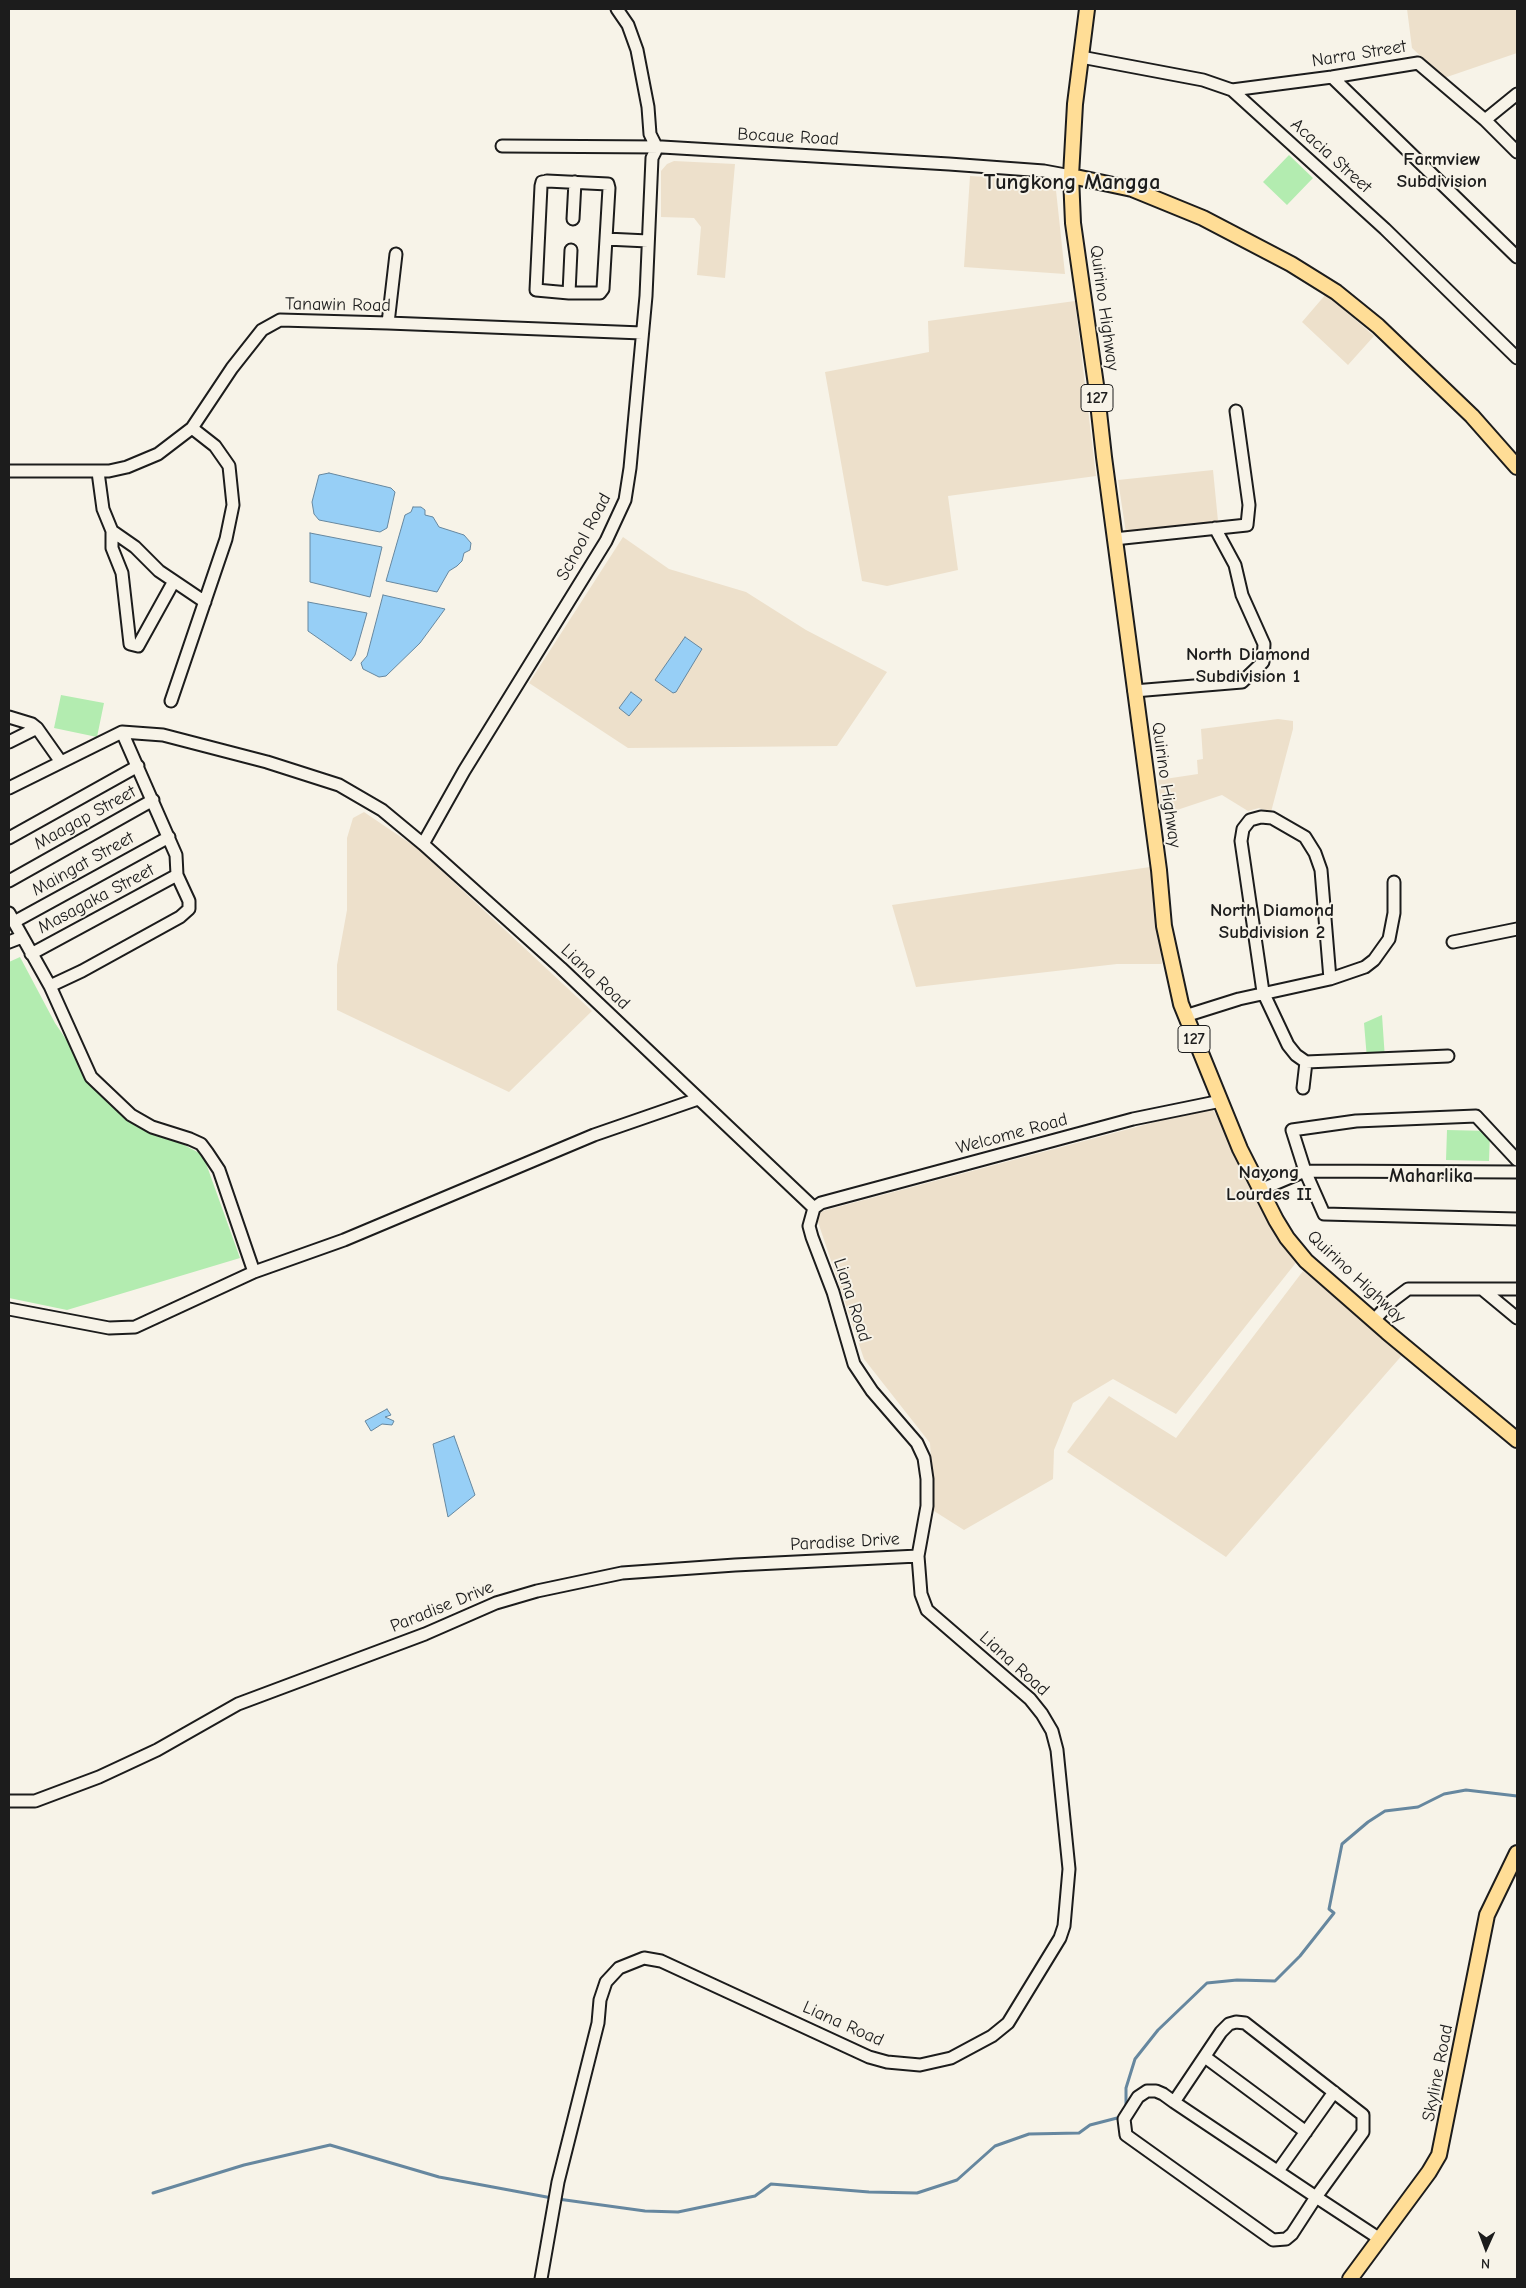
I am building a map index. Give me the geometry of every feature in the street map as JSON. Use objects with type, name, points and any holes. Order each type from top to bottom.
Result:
[{"type":"main road","name":"Quirino Highway","points":[[1086,9],[1071,176],[1073,223],[1096,385],[1164,926],[1171,963],[1185,1016],[1220,1101],[1260,1190],[1287,1238],[1306,1261],[1517,1440]]},
{"type":"main road","points":[[1071,176],[1132,189],[1202,218],[1291,264],[1336,292],[1378,326],[1472,416],[1517,467]]},
{"type":"main road","name":"Skyline Road","points":[[1350,2279],[1430,2172],[1439,2155],[1488,1915],[1517,1853]]},
{"type":"street","points":[[618,9],[628,25],[637,50],[648,107],[650,134],[657,148]]},
{"type":"street","name":"Acacia Street","points":[[1081,57],[1203,80],[1232,90],[1385,229],[1517,358]]},
{"type":"street","name":"Narra Street","points":[[1232,90],[1332,77],[1418,63],[1484,120],[1517,152]]},
{"type":"street","points":[[1332,77],[1517,257]]},
{"type":"street","points":[[1484,120],[1517,94]]},
{"type":"street","name":"Bocaue Road","points":[[502,146],[657,148],[949,164],[1071,176]]},
{"type":"street","name":"School Road","points":[[423,844],[464,771],[606,541],[626,500],[642,334],[652,158],[657,148]]},
{"type":"street","points":[[542,182],[575,182],[608,184],[603,289],[600,293],[536,290],[542,182]]},
{"type":"street","points":[[573,219],[575,182]]},
{"type":"street","points":[[606,239],[648,241]]},
{"type":"street","points":[[569,293],[571,250]]},
{"type":"street","points":[[388,322],[396,254]]},
{"type":"street","name":"Tanawin Road","points":[[9,471],[98,472],[127,467],[158,454],[192,428],[232,368],[267,326],[280,320],[388,322],[642,334]]},
{"type":"street","points":[[1114,539],[1247,525],[1249,505],[1236,410]]},
{"type":"street","points":[[171,701],[226,539],[233,505],[229,466],[215,446],[192,428]]},
{"type":"street","points":[[98,472],[103,510],[112,531],[112,548],[122,573],[130,644],[138,646],[174,581]]},
{"type":"street","points":[[1134,691],[1242,682],[1263,662],[1264,644],[1242,595],[1235,565],[1215,528]]},
{"type":"street","points":[[112,531],[136,547],[158,571],[205,602]]},
{"type":"street","points":[[9,717],[32,724],[37,728],[61,762]]},
{"type":"street","points":[[9,742],[37,728]]},
{"type":"street","points":[[9,788],[122,732],[169,837],[178,861],[177,875],[190,908],[180,917],[82,971],[50,986]]},
{"type":"street","name":"Liana Road","points":[[122,732],[163,735],[267,762],[339,784],[382,810],[423,844],[561,968],[814,1208],[809,1226],[833,1292],[854,1364],[872,1391],[916,1443],[924,1458],[927,1479],[927,1506],[918,1556],[921,1594],[927,1610],[1030,1699],[1052,1731],[1057,1750],[1069,1869],[1067,1908],[1060,1938],[1008,2023],[992,2036],[951,2058],[920,2065],[887,2062],[869,2057],[661,1961],[644,1958],[627,1964],[612,1974],[606,1982],[600,2000],[598,2023],[558,2182],[540,2279]]},
{"type":"street","points":[[9,838],[138,766]]},
{"type":"street","name":"Maagap Street","points":[[9,881],[153,800]]},
{"type":"street","points":[[1330,979],[1321,870],[1315,853],[1305,837],[1272,818],[1260,817],[1250,820],[1243,830],[1241,841],[1263,992],[1288,1045],[1296,1055],[1306,1062],[1448,1056]]},
{"type":"street","name":"Maingat Street","points":[[11,918],[169,837]]},
{"type":"street","name":"Masagaka Street","points":[[31,954],[177,875]]},
{"type":"street","points":[[1185,1016],[1263,992],[1330,979],[1365,967],[1383,949],[1392,927],[1394,882]]},
{"type":"street","points":[[11,918],[50,986],[91,1077],[131,1115],[152,1127],[190,1139],[200,1144],[207,1152],[219,1170],[254,1272]]},
{"type":"street","points":[[1453,942],[1517,929]]},
{"type":"street","points":[[9,942],[22,937]]},
{"type":"street","points":[[1303,1088],[1306,1062]]},
{"type":"street","points":[[9,1309],[110,1328],[125,1329],[166,1314],[254,1272],[344,1240],[594,1135],[698,1099]]},
{"type":"street","name":"Welcome Road","points":[[814,1208],[821,1203],[1133,1119],[1220,1101]]},
{"type":"street","points":[[1517,1160],[1476,1116],[1366,1121],[1292,1130],[1305,1171],[1324,1214],[1517,1219]]},
{"type":"street","points":[[1260,1190],[1305,1171],[1517,1172]]},
{"type":"street","points":[[1374,1320],[1392,1300],[1408,1289],[1517,1289]]},
{"type":"street","points":[[1482,1289],[1517,1318]]},
{"type":"street","name":"Paradise Drive","points":[[9,1801],[35,1801],[99,1777],[157,1750],[238,1704],[425,1634],[496,1603],[537,1591],[622,1573],[735,1565],[918,1556]]},
{"type":"street","points":[[1174,2102],[1229,2024],[1236,2022],[1244,2023],[1363,2115],[1363,2132],[1316,2197],[1292,2234],[1286,2239],[1273,2240],[1126,2135],[1124,2119],[1138,2097],[1147,2091],[1156,2091],[1174,2102],[1316,2197],[1380,2239]]},
{"type":"street","points":[[1205,2057],[1306,2132]]},
{"type":"street","points":[[1278,2171],[1334,2092]]},
{"type":"shaded area","points":[[1407,9],[1517,9],[1517,53],[1444,78],[1412,48]]},
{"type":"shaded area","points":[[674,161],[735,164],[725,278],[697,275],[701,227],[694,218],[661,217],[661,171],[667,164]]},
{"type":"shaded area","points":[[970,176],[1055,181],[1065,274],[964,267]]},
{"type":"shaded area","points":[[1326,294],[1374,336],[1348,365],[1302,322]]},
{"type":"shaded area","points":[[1075,301],[1096,476],[948,496],[958,570],[887,586],[862,581],[825,372],[929,352],[928,321]]},
{"type":"shaded area","points":[[1213,470],[1218,521],[1126,533],[1118,480]]},
{"type":"shaded area","points":[[623,537],[669,569],[746,592],[806,630],[887,672],[837,746],[628,748],[529,683]]},
{"type":"shaded area","points":[[1278,719],[1293,721],[1293,729],[1271,812],[1259,808],[1248,811],[1222,795],[1177,810],[1162,812],[1158,780],[1198,774],[1197,760],[1203,759],[1201,729]]},
{"type":"shaded area","points":[[364,812],[417,848],[592,1011],[509,1092],[337,1010],[337,965],[347,910],[347,838],[353,818]]},
{"type":"shaded area","points":[[1150,867],[1162,964],[1117,964],[916,987],[892,905]]},
{"type":"shaded area","points":[[1211,1107],[1302,1255],[1176,1414],[1113,1379],[1073,1403],[1054,1450],[1053,1479],[964,1530],[934,1511],[930,1443],[864,1359],[815,1213]]},
{"type":"shaded area","points":[[1303,1271],[1404,1353],[1226,1557],[1067,1452],[1109,1396],[1176,1438]]},
{"type":"green space","points":[[1289,155],[1313,178],[1287,205],[1263,182]]},
{"type":"green space","points":[[61,695],[104,703],[97,737],[54,728]]},
{"type":"green space","points":[[20,957],[55,1023],[88,1072],[119,1110],[203,1155],[240,1258],[67,1310],[9,1298],[9,962]]},
{"type":"green space","points":[[1382,1015],[1385,1059],[1367,1059],[1364,1023]]},
{"type":"green space","points":[[1447,1130],[1490,1131],[1489,1161],[1446,1160]]},
{"type":"water","points":[[329,473],[391,488],[395,492],[387,528],[380,532],[319,520],[314,514],[312,502],[319,475]]},
{"type":"water","points":[[413,507],[421,507],[425,510],[425,515],[433,517],[439,527],[464,535],[471,543],[470,550],[464,553],[462,561],[457,566],[449,571],[437,592],[386,581],[405,515],[411,512]]},
{"type":"water","points":[[310,533],[382,547],[370,597],[310,582]]},
{"type":"water","points":[[383,595],[445,609],[420,643],[386,676],[379,677],[363,669],[361,663],[367,656]]},
{"type":"water","points":[[308,602],[367,613],[355,655],[351,661],[308,631]]},
{"type":"water","points":[[685,637],[702,649],[676,692],[673,693],[655,680]]},
{"type":"water","points":[[631,692],[642,700],[629,716],[619,708]]},
{"type":"water","points":[[387,1409],[391,1415],[385,1417],[394,1421],[392,1425],[382,1424],[371,1431],[365,1421]]},
{"type":"water","points":[[454,1436],[475,1495],[448,1517],[433,1444]]},
{"type":"waterway","points":[[1126,2108],[1126,2088],[1135,2059],[1158,2030],[1207,1983],[1237,1980],[1275,1981],[1300,1956],[1334,1913],[1329,1909],[1342,1844],[1368,1822],[1385,1811],[1418,1807],[1444,1794],[1466,1790],[1517,1796]]},
{"type":"waterway","points":[[558,2199],[645,2211],[678,2212],[755,2196],[771,2184],[869,2192],[917,2193],[957,2180],[995,2146],[1029,2134],[1079,2133],[1090,2125],[1121,2117]]},
{"type":"waterway","points":[[153,2193],[244,2165],[330,2145],[439,2177],[552,2198]]},
{"type":"district","name":"Farmview Subdivision","points":[[1442,171]]},
{"type":"district","name":"Tungkong Mangga","points":[[1072,183]]},
{"type":"district","name":"North Diamond Subdivision 1","points":[[1248,666]]},
{"type":"district","name":"North Diamond Subdivision 2","points":[[1272,922]]},
{"type":"district","name":"Maharlika","points":[[1431,1176]]},
{"type":"district","name":"Nayong Lourdes II","points":[[1269,1184]]}]
